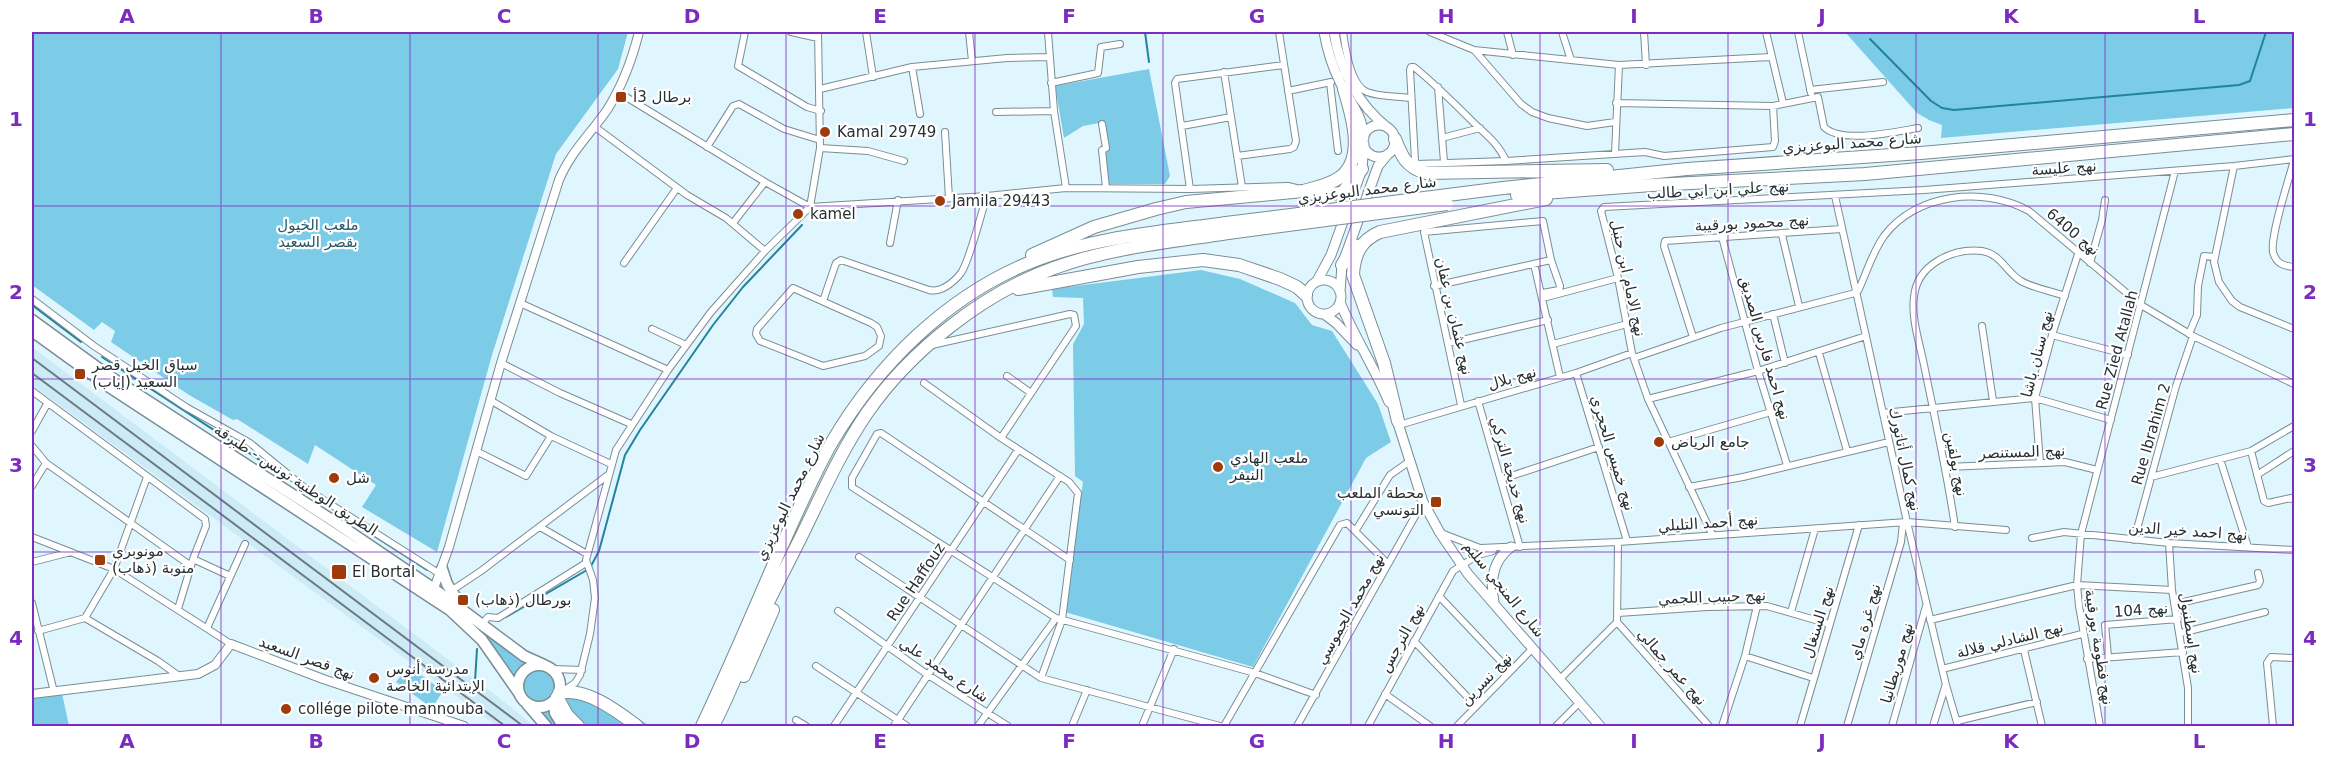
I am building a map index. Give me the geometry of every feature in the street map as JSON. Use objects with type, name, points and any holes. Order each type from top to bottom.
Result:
[{"type":"highway","points":[[995,278],[1055,243],[1115,220],[1186,202],[1303,191],[1332,183],[1341,177],[1352,163],[1354,146],[1353,124],[1338,84]]},
{"type":"highway","name":"شارع محمد البوعزيزي","points":[[702,726],[790,528],[832,442],[885,370],[913,340],[972,291],[995,278],[1065,250],[1102,241],[1227,228],[1687,169],[1921,153],[2291,120]]},
{"type":"highway","name":"شارع محمد البوعزيزي","points":[[1503,192],[1865,174],[2291,135]]},
{"type":"highway","points":[[1395,139],[1402,157],[1410,166],[1434,174],[1687,169]]},
{"type":"highway","points":[[1303,191],[1317,195],[1342,193],[1362,169]]},
{"type":"highway","points":[[1398,423],[1384,363],[1353,274],[1353,264],[1360,248],[1371,236],[1436,220],[1548,199],[1652,185]]},
{"type":"highway","points":[[1342,265],[1355,244],[1370,232],[1390,225],[1436,220]]},
{"type":"highway","name":"شارع محمد البوعزيزي","points":[[713,726],[756,628],[840,457],[867,413],[912,360],[973,309],[1031,277],[1077,261],[1227,228]]},
{"type":"highway","points":[[1002,292],[1138,267],[1203,260],[1239,265],[1280,279],[1297,287],[1306,295]]},
{"type":"highway","points":[[693,726],[756,586],[790,528]]},
{"type":"highway","points":[[721,726],[764,632],[803,532]]},
{"type":"highway","points":[[578,726],[567,715],[558,695],[570,691],[585,695],[637,726]]},
{"type":"main road","points":[[1324,32],[1338,84],[1361,119],[1366,149],[1373,156],[1388,154]]},
{"type":"main road","points":[[1334,32],[1349,79],[1365,105],[1376,119],[1388,128],[1395,139]]},
{"type":"main road","points":[[1306,295],[1310,286],[1317,281],[1331,255],[1362,169],[1364,141],[1369,129],[1383,126],[1388,128]]},
{"type":"main road","name":"شارع المنجي سليم","points":[[1395,139],[1394,147],[1378,166],[1342,265],[1340,302],[1398,423],[1423,502],[1440,533],[1461,564],[1600,726]]},
{"type":"main road","points":[[1317,281],[1329,280],[1338,286],[1340,292]]},
{"type":"main road","name":"شارع المنجي سليم","points":[[1306,295],[1313,311],[1324,314],[1336,323],[1366,356]]},
{"type":"main road","points":[[1324,314],[1334,311],[1340,302]]},
{"type":"main road","name":"الطريق الوطنية تونس - طبرقة","points":[[32,320],[109,376],[297,497],[432,593],[482,640],[521,696],[546,726]]},
{"type":"main road","name":"الطريق الوطنية تونس - طبرقة","points":[[32,331],[88,373],[432,593],[466,612],[530,659],[548,667]]},
{"type":"main road","points":[[1495,605],[1492,588],[1496,565],[1504,553],[1515,547]]},
{"type":"main road","points":[[441,572],[466,612]]},
{"type":"main road","points":[[558,695],[538,707],[521,696],[519,677],[532,665],[548,667],[559,680],[558,695],[555,713],[563,726]]},
{"type":"street","points":[[432,593],[441,572],[501,363],[563,170],[618,92],[630,66],[639,32]]},
{"type":"street","points":[[745,32],[738,66],[807,107],[821,111]]},
{"type":"street","points":[[558,695],[575,683],[582,670],[595,605],[593,580],[586,563],[587,554],[616,450],[668,370],[725,294],[810,207],[820,148],[818,35],[791,32]]},
{"type":"street","points":[[866,32],[873,76]]},
{"type":"street","points":[[969,32],[972,61]]},
{"type":"street","points":[[1048,32],[1054,111],[1066,188]]},
{"type":"street","points":[[1237,156],[1294,147],[1296,141],[1279,32]]},
{"type":"street","points":[[1343,32],[1349,63],[1361,89],[1375,94],[1411,98]]},
{"type":"street","points":[[1430,32],[1474,50],[1619,65],[1772,57]]},
{"type":"street","points":[[1507,32],[1514,55]]},
{"type":"street","points":[[1562,32],[1570,60]]},
{"type":"street","points":[[1644,32],[1646,65]]},
{"type":"street","points":[[1766,32],[1784,103]]},
{"type":"street","points":[[1798,32],[1811,94]]},
{"type":"street","points":[[1052,83],[1098,73],[1101,47],[1120,44]]},
{"type":"street","points":[[1474,50],[1521,104],[1532,112],[1548,118],[1587,126],[1615,122]]},
{"type":"street","points":[[820,89],[912,68],[972,61],[1049,57]]},
{"type":"street","points":[[1190,189],[1175,83],[1177,79],[1284,65]]},
{"type":"street","points":[[1615,153],[1619,65]]},
{"type":"street","points":[[1506,161],[1490,136],[1413,66],[1410,70],[1416,162],[1506,161],[1645,152],[1664,156],[1773,147],[1775,144],[1773,106]]},
{"type":"street","points":[[912,68],[920,114]]},
{"type":"street","points":[[1224,72],[1242,187]]},
{"type":"street","points":[[1616,103],[1773,106],[1811,94],[1883,82]]},
{"type":"street","points":[[1288,91],[1338,84],[1338,151]]},
{"type":"street","points":[[1438,87],[1444,162]]},
{"type":"street","points":[[618,92],[810,207],[987,196],[1066,188],[1190,189],[1288,186],[1303,191]]},
{"type":"street","points":[[1811,94],[1819,97],[1824,127],[1835,134],[1866,135],[1918,128]]},
{"type":"street","points":[[707,147],[733,106],[738,104],[784,129],[820,140]]},
{"type":"street","points":[[996,112],[1054,111]]},
{"type":"street","points":[[1182,126],[1231,117]]},
{"type":"street","points":[[1102,124],[1106,148],[1102,150],[1106,188]]},
{"type":"street","points":[[595,127],[677,188],[733,223],[765,251]]},
{"type":"street","points":[[1442,138],[1480,128]]},
{"type":"street","points":[[945,132],[949,198]]},
{"type":"street","points":[[820,148],[868,151],[904,161]]},
{"type":"street","points":[[2295,159],[2273,244],[2273,251],[2278,262],[2295,267]]},
{"type":"street","name":"نهج عليسة","points":[[1835,196],[2175,171],[2295,159]]},
{"type":"street","points":[[2234,166],[2215,257],[2215,270],[2219,282],[2232,300],[2250,312],[2295,329]]},
{"type":"street","name":"Rue Zied Atallah","points":[[2081,534],[2175,171]]},
{"type":"street","points":[[733,223],[765,182]]},
{"type":"street","points":[[624,263],[677,188]]},
{"type":"street","points":[[1959,188],[1960,197]]},
{"type":"street","points":[[823,301],[836,264],[841,260],[930,290],[941,290],[963,271],[987,196]]},
{"type":"street","name":"نهج علي ابن ابي طالب","points":[[1602,208],[1835,196]]},
{"type":"street","name":"نهج كمال أتاتورك","points":[[1835,196],[1905,522],[1957,724]]},
{"type":"street","name":"نهج 6400","points":[[1855,293],[1885,235],[1905,216],[1929,202],[1960,197],[1994,199],[2023,207],[2141,305],[2191,335],[2295,384]]},
{"type":"street","points":[[890,243],[898,200]]},
{"type":"street","points":[[2090,262],[2105,200]]},
{"type":"street","name":"نهج الامام ابن حنبل","points":[[1602,208],[1633,356],[1648,399],[1712,534]]},
{"type":"street","name":"نهج عثمان بن عفان","points":[[1461,405],[1424,232],[1543,221],[1551,260]]},
{"type":"street","name":"نهج محمود بورقيبة","points":[[1693,337],[1664,246],[1667,239],[1782,235],[1842,230]]},
{"type":"street","points":[[1782,235],[1799,306]]},
{"type":"street","name":"نهج احمد فارس الصديق","points":[[1722,237],[1758,371],[1787,465]]},
{"type":"street","name":"نهج بولقين","points":[[1955,526],[1947,467],[1932,406],[1917,327],[1914,297],[1921,277],[1932,264],[1949,254],[1966,251],[1984,252],[1998,257],[2023,282],[2065,296]]},
{"type":"street","name":"نهج سنان باشا","points":[[2040,463],[2035,398],[2052,334],[2078,254]]},
{"type":"street","name":"Rue Ibrahim 2","points":[[2134,540],[2197,315],[2198,286],[2204,256],[2215,257]]},
{"type":"street","points":[[1434,286],[1551,260],[1560,288],[1542,295]]},
{"type":"street","points":[[1534,264],[1560,377]]},
{"type":"street","points":[[1542,295],[1618,278]]},
{"type":"street","points":[[795,288],[823,301],[877,327],[881,336],[879,346],[865,356],[823,366],[763,343],[758,338],[757,329],[791,289],[795,288]]},
{"type":"street","name":"نهج بلال","points":[[1398,423],[1576,373],[1744,321],[1855,293]]},
{"type":"street","points":[[32,299],[93,346],[186,407],[250,443],[305,488],[441,572]]},
{"type":"street","points":[[520,303],[668,370]]},
{"type":"street","points":[[1773,314],[1785,363]]},
{"type":"street","points":[[931,345],[1074,315],[1076,326],[1001,438]]},
{"type":"street","points":[[1449,343],[1548,320]]},
{"type":"street","points":[[1553,344],[1627,324]]},
{"type":"street","points":[[1982,326],[1993,401]]},
{"type":"street","points":[[652,329],[686,345]]},
{"type":"street","points":[[2052,334],[2128,355]]},
{"type":"street","points":[[1648,399],[1758,371],[1866,336]]},
{"type":"street","points":[[1819,353],[1847,451]]},
{"type":"street","points":[[501,363],[631,424]]},
{"type":"street","name":"نهج خميس الحجري","points":[[1576,373],[1628,541]]},
{"type":"street","points":[[1007,376],[1031,393]]},
{"type":"street","points":[[924,383],[1018,450],[1069,482],[1078,493],[1070,560],[1059,619],[1041,678]]},
{"type":"street","points":[[32,391],[206,521],[178,609]]},
{"type":"street","points":[[1883,413],[1932,406],[2035,398],[2111,420]]},
{"type":"street","points":[[490,400],[551,436],[611,464]]},
{"type":"street","name":"نهج خديجة التركي","points":[[1478,401],[1502,479],[1515,547]]},
{"type":"street","points":[[32,431],[47,404]]},
{"type":"street","points":[[1668,442],[1771,412]]},
{"type":"street","points":[[2151,477],[2251,451],[2295,426]]},
{"type":"street","points":[[1070,560],[1026,528],[881,433],[878,434],[852,478],[852,488],[1059,619],[1174,649],[1316,694]]},
{"type":"street","points":[[476,451],[526,476],[551,436]]},
{"type":"street","points":[[1689,487],[1743,477],[1888,441]]},
{"type":"street","points":[[32,446],[46,463],[131,522],[192,562],[230,576]]},
{"type":"street","points":[[1502,479],[1599,447]]},
{"type":"street","name":"Rue Haffouz","points":[[834,726],[1018,450]]},
{"type":"street","points":[[2251,451],[2266,503],[2291,498],[2295,500]]},
{"type":"street","points":[[2257,476],[2295,451]]},
{"type":"street","points":[[2220,459],[2248,546]]},
{"type":"street","points":[[1356,530],[1389,475],[1410,461]]},
{"type":"street","name":"نهج المستنصر","points":[[1947,467],[2065,462],[2097,470]]},
{"type":"street","points":[[32,486],[46,463]]},
{"type":"street","points":[[451,591],[608,475]]},
{"type":"street","points":[[896,723],[1060,476]]},
{"type":"street","points":[[38,631],[85,618],[114,569],[147,477]]},
{"type":"street","name":"نهج محمد الجموسي","points":[[1297,726],[1423,502]]},
{"type":"street","points":[[860,557],[1041,678],[1222,726],[1340,525],[1345,522],[1356,530],[1388,564]]},
{"type":"street","points":[[1905,522],[2006,530]]},
{"type":"street","name":"نهج أحمد التليلي","points":[[1440,533],[1480,548],[1618,542],[1905,522]]},
{"type":"street","name":"نهج غرة ماي","points":[[1846,726],[1905,522]]},
{"type":"street","name":"نهج السنغال","points":[[1800,726],[1859,525]]},
{"type":"street","points":[[540,527],[587,554]]},
{"type":"street","points":[[1791,612],[1815,529]]},
{"type":"street","name":"نهج احمد خير الدين","points":[[2032,538],[2064,532],[2169,543],[2295,550]]},
{"type":"street","name":"نهج فطومة بورقيبة","points":[[2081,534],[2077,585],[2082,634],[2100,726]]},
{"type":"street","points":[[32,537],[114,569],[231,644],[220,660],[205,672],[32,694]]},
{"type":"street","points":[[1560,679],[1617,622],[1618,542]]},
{"type":"street","name":"نهج إسطنبول","points":[[2169,543],[2172,590],[2181,633],[2188,688],[2188,726]]},
{"type":"street","points":[[207,628],[245,544]]},
{"type":"street","name":"نهج أحمد التليلي","points":[[1461,564],[1486,552],[1515,547]]},
{"type":"street","points":[[32,562],[70,552]]},
{"type":"street","points":[[482,624],[490,617],[502,616],[586,563]]},
{"type":"street","name":"نهج النرجس","points":[[1368,726],[1452,571],[1461,564]]},
{"type":"street","points":[[2175,604],[2258,585],[2260,581],[2258,573]]},
{"type":"street","points":[[1930,620],[2077,585],[2172,590]]},
{"type":"street","points":[[1439,596],[1510,671]]},
{"type":"street","points":[[32,603],[54,692]]},
{"type":"street","points":[[1722,726],[1757,606]]},
{"type":"street","name":"نهج حبيب اللجمي","points":[[1618,613],[1757,606],[1774,607],[1829,624]]},
{"type":"street","name":"نهج موريطانيا","points":[[1892,726],[1926,606]]},
{"type":"street","name":"شارع محمد علي","points":[[838,611],[928,675],[1008,726]]},
{"type":"street","points":[[2181,633],[2265,612]]},
{"type":"street","points":[[85,618],[158,660],[179,676]]},
{"type":"street","points":[[978,726],[1021,664],[1059,619]]},
{"type":"street","name":"نهج 104","points":[[2108,656],[2105,625],[2178,619]]},
{"type":"street","name":"نهج عمر جمالي","points":[[1617,622],[1709,726]]},
{"type":"street","name":"نهج الشادلي قلالة","points":[[1942,669],[2082,634]]},
{"type":"street","points":[[1414,641],[1476,706]]},
{"type":"street","name":"نهج قصر السعيد","points":[[231,644],[464,726]]},
{"type":"street","name":"نهج نسرين","points":[[1457,726],[1533,648]]},
{"type":"street","points":[[1142,726],[1174,649]]},
{"type":"street","points":[[2024,650],[2042,726]]},
{"type":"street","points":[[2087,659],[2183,652]]},
{"type":"street","points":[[1744,656],[1813,678]]},
{"type":"street","points":[[2273,726],[2267,663],[2271,657],[2295,658]]},
{"type":"street","points":[[816,666],[896,723],[908,726]]},
{"type":"street","points":[[548,667],[582,670]]},
{"type":"street","points":[[1933,726],[1946,685]]},
{"type":"street","points":[[1072,726],[1087,690]]},
{"type":"street","points":[[1385,694],[1430,726]]},
{"type":"street","points":[[1957,724],[2037,702]]},
{"type":"street","points":[[1556,726],[1578,703]]},
{"type":"street","points":[[443,719],[451,726]]},
{"type":"street","points":[[796,720],[806,726]]},
{"type":"shaded area","points":[[32,347],[534,726],[497,726],[32,385]]},
{"type":"green space","name":"ملعب الخيول بقصر السعيد","points":[[32,32],[628,32],[618,69],[556,154],[492,355],[437,552],[362,507],[376,485],[315,445],[308,464],[237,419],[233,420],[189,395],[111,342],[115,331],[102,322],[94,330],[32,285]]},
{"type":"green space","points":[[1845,32],[2294,32],[2294,108],[1941,138],[1942,125],[1917,113]]},
{"type":"green space","points":[[1149,69],[1170,176],[1165,184],[1108,184],[1105,152],[1109,150],[1105,122],[1083,126],[1064,138],[1055,86]]},
{"type":"green space","name":"ملعب الهادي النيفر","points":[[1201,270],[1240,279],[1295,303],[1312,325],[1332,331],[1378,404],[1391,442],[1366,458],[1253,667],[1065,612],[1083,482],[1075,476],[1073,344],[1084,324],[1083,298],[1053,297],[1052,289]]},
{"type":"green space","points":[[492,636],[547,669],[570,689],[629,713],[650,726],[552,726],[524,694],[488,639]]},
{"type":"green space","points":[[409,666],[443,691],[432,708],[396,682]]},
{"type":"green space","points":[[62,693],[69,726],[32,726],[32,697]]},
{"type":"waterway","points":[[1145,32],[1149,62]]},
{"type":"waterway","points":[[1870,39],[1931,101],[1942,108],[1954,110],[2239,85],[2250,81],[2266,32]]},
{"type":"waterway","points":[[591,566],[599,551],[625,455],[640,430],[713,325],[743,287],[802,225]]},
{"type":"waterway","points":[[32,305],[81,342]]},
{"type":"waterway","points":[[102,357],[295,483]]},
{"type":"waterway","points":[[324,504],[330,508]]},
{"type":"waterway","points":[[343,516],[427,570]]},
{"type":"waterway","points":[[506,617],[587,570]]},
{"type":"waterway","points":[[475,681],[477,649]]},
{"type":"waterway","points":[[469,714],[471,707]]},
{"type":"railway","points":[[32,358],[523,726]]},
{"type":"railway","points":[[32,373],[505,726]]},
{"type":"place","name":"برطال 3أ","points":[[621,97]]},
{"type":"place","name":"Kamal 29749","points":[[825,132]]},
{"type":"place","name":"Jamila 29443","points":[[940,201]]},
{"type":"place","name":"kamel","points":[[798,214]]},
{"type":"place","name":"سباق الخيل قصر السعيد (إياب)","points":[[80,374]]},
{"type":"place","name":"جامع الرياض","points":[[1659,442]]},
{"type":"place","name":"ملعب الهادي النيفر","points":[[1218,467]]},
{"type":"place","name":"شل","points":[[334,478]]},
{"type":"place","name":"محطة الملعب التونسي","points":[[1436,502]]},
{"type":"place","name":"مونوبري منوبة (ذهاب)","points":[[100,560]]},
{"type":"place","name":"El Bortal","points":[[339,572]]},
{"type":"place","name":"بورطال (ذهاب)","points":[[463,600]]},
{"type":"place","name":"مدرسة أنوس الإبتدائية الخاصة","points":[[374,678]]},
{"type":"place","name":"collége pilote mannouba","points":[[286,709]]}]
